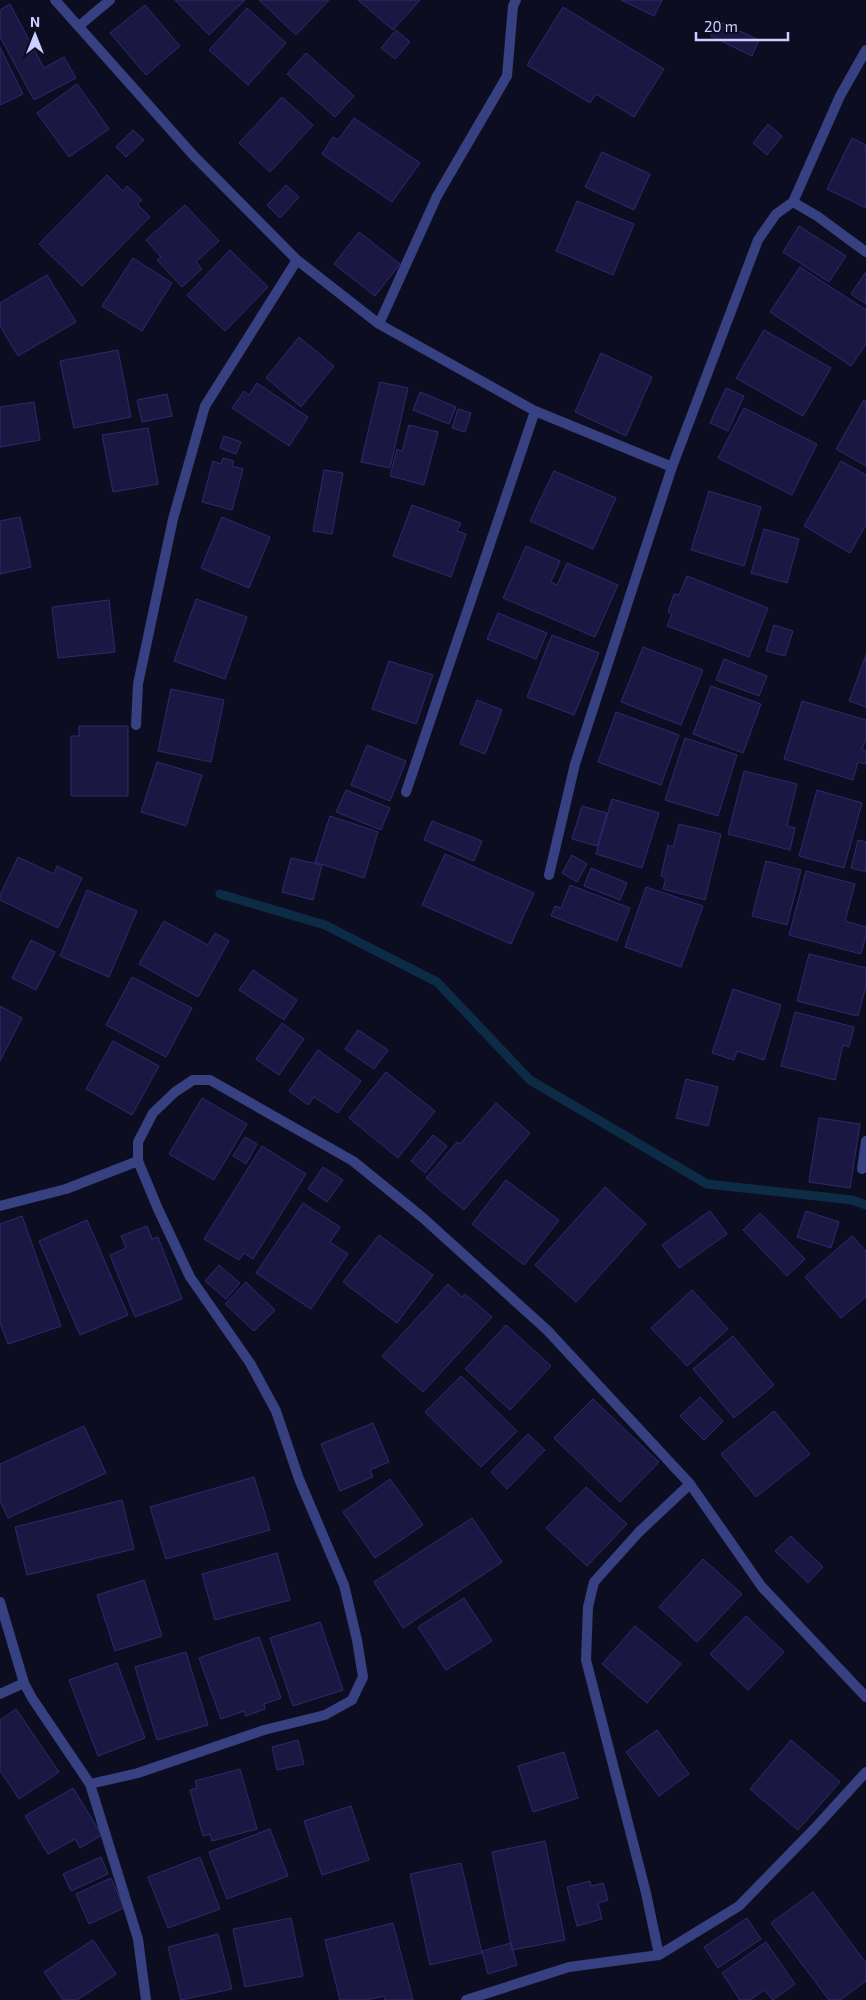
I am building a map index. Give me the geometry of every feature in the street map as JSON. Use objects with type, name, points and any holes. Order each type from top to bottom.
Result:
[{"type":"street","points":[[55,0],[194,156],[297,260],[379,324],[535,411],[672,467]]},
{"type":"street","points":[[79,26],[110,0]]},
{"type":"street","points":[[379,324],[437,196],[508,76],[511,2]]},
{"type":"street","points":[[549,876],[574,764],[672,467],[758,240],[776,214],[793,202],[840,96],[866,50]]},
{"type":"street","points":[[793,202],[817,216],[866,252]]},
{"type":"street","points":[[136,725],[138,684],[146,645],[174,519],[205,406],[297,260]]},
{"type":"street","points":[[406,792],[535,411]]},
{"type":"street","points":[[90,1784],[138,1773],[264,1730],[325,1715],[352,1700],[363,1677],[356,1631],[344,1584],[299,1479],[276,1411],[250,1363],[190,1277],[138,1161],[138,1142],[153,1113],[175,1092],[194,1080],[210,1080],[353,1161],[422,1217],[547,1330],[690,1484],[762,1587],[866,1697]]},
{"type":"street","points":[[862,1169],[866,1140]]},
{"type":"street","points":[[0,1206],[66,1190],[138,1161]]},
{"type":"street","points":[[658,1955],[646,1893],[586,1660],[588,1607],[594,1582],[639,1532],[690,1484]]},
{"type":"street","points":[[0,1602],[24,1683],[32,1698],[90,1784],[138,1938],[145,2000]]},
{"type":"street","points":[[0,1694],[24,1683]]},
{"type":"street","points":[[466,2000],[569,1967],[658,1955],[740,1906],[866,1772]]},
{"type":"building","points":[[175,0],[245,0],[209,35]]},
{"type":"building","points":[[259,0],[329,0],[296,35]]},
{"type":"building","points":[[358,0],[420,0],[393,30]]},
{"type":"building","points":[[621,0],[662,0],[654,16]]},
{"type":"building","points":[[10,4],[44,68],[64,57],[76,78],[34,100],[0,37],[0,10]]},
{"type":"building","points":[[145,5],[180,46],[146,75],[110,33]]},
{"type":"building","points":[[563,7],[664,69],[634,117],[596,94],[590,103],[527,65]]},
{"type":"building","points":[[247,8],[286,43],[248,85],[209,50]]},
{"type":"building","points":[[718,21],[759,40],[752,56],[711,36]]},
{"type":"building","points":[[396,30],[410,42],[395,59],[381,48]]},
{"type":"building","points":[[0,47],[23,94],[0,105]]},
{"type":"building","points":[[306,53],[354,96],[335,117],[287,74]]},
{"type":"building","points":[[77,84],[109,129],[69,157],[37,113]]},
{"type":"building","points":[[282,97],[313,125],[270,172],[239,143]]},
{"type":"building","points":[[354,118],[420,163],[392,202],[322,154],[333,137],[338,140]]},
{"type":"building","points":[[768,124],[782,136],[767,155],[753,143]]},
{"type":"building","points":[[133,130],[144,140],[126,157],[116,147]]},
{"type":"building","points":[[852,138],[866,145],[866,208],[827,189]]},
{"type":"building","points":[[602,152],[650,174],[634,210],[585,187]]},
{"type":"building","points":[[107,175],[123,191],[127,186],[142,200],[137,204],[150,217],[82,286],[39,244]]},
{"type":"building","points":[[286,185],[299,197],[280,218],[267,205]]},
{"type":"building","points":[[577,201],[634,224],[613,275],[556,251]]},
{"type":"building","points":[[185,205],[219,241],[196,262],[202,269],[182,287],[157,260],[161,257],[146,240]]},
{"type":"building","points":[[799,226],[846,256],[829,282],[783,252]]},
{"type":"building","points":[[359,232],[400,264],[375,296],[334,264]]},
{"type":"building","points":[[230,250],[268,287],[225,331],[187,295]]},
{"type":"building","points":[[133,258],[172,283],[142,331],[102,306]]},
{"type":"building","points":[[800,267],[866,310],[866,344],[851,366],[770,312]]},
{"type":"building","points":[[866,273],[866,304],[851,294]]},
{"type":"building","points":[[47,275],[76,322],[18,356],[0,326],[0,303]]},
{"type":"building","points":[[764,330],[831,368],[803,416],[736,378]]},
{"type":"building","points":[[299,337],[334,366],[301,407],[266,378]]},
{"type":"building","points":[[118,350],[131,417],[74,428],[60,361]]},
{"type":"building","points":[[601,353],[652,377],[626,436],[575,412]]},
{"type":"building","points":[[380,382],[408,388],[390,468],[361,462]]},
{"type":"building","points":[[257,383],[308,417],[289,446],[232,408],[244,391],[249,395]]},
{"type":"building","points":[[726,388],[744,396],[728,431],[710,423]]},
{"type":"building","points":[[420,392],[456,407],[449,424],[413,410]]},
{"type":"building","points":[[167,394],[172,416],[142,422],[137,400]]},
{"type":"building","points":[[864,400],[866,401],[866,466],[836,449]]},
{"type":"building","points":[[34,402],[40,440],[0,447],[0,407]]},
{"type":"building","points":[[744,408],[817,444],[792,495],[718,458]]},
{"type":"building","points":[[458,409],[471,413],[465,432],[452,428]]},
{"type":"building","points":[[409,425],[438,432],[424,485],[390,476],[397,449],[402,451]]},
{"type":"building","points":[[148,428],[158,484],[113,492],[102,435]]},
{"type":"building","points":[[224,436],[241,442],[236,454],[220,448]]},
{"type":"building","points":[[223,458],[234,461],[232,466],[243,469],[232,510],[202,502],[213,461],[221,464]]},
{"type":"building","points":[[841,461],[866,475],[866,525],[850,553],[804,526]]},
{"type":"building","points":[[324,470],[343,473],[332,534],[313,531]]},
{"type":"building","points":[[554,471],[616,498],[593,549],[530,521]]},
{"type":"building","points":[[709,491],[761,507],[744,566],[691,550]]},
{"type":"building","points":[[412,505],[461,523],[457,531],[466,534],[451,577],[393,556]]},
{"type":"building","points":[[20,517],[31,567],[0,574],[0,521]]},
{"type":"building","points":[[222,517],[270,537],[249,588],[201,568]]},
{"type":"building","points":[[764,529],[799,539],[787,583],[751,573]]},
{"type":"building","points":[[526,546],[560,561],[551,582],[557,585],[567,563],[618,585],[595,637],[503,598]]},
{"type":"building","points":[[687,576],[768,608],[749,657],[667,626],[672,614],[668,612],[674,594],[679,595]]},
{"type":"building","points":[[196,599],[247,617],[225,679],[174,661]]},
{"type":"building","points":[[109,600],[115,652],[58,658],[52,607]]},
{"type":"building","points":[[498,613],[547,633],[536,659],[487,639]]},
{"type":"building","points":[[774,625],[793,631],[785,656],[766,651]]},
{"type":"building","points":[[552,635],[599,653],[574,715],[527,697]]},
{"type":"building","points":[[643,647],[703,670],[681,725],[621,702]]},
{"type":"building","points":[[866,655],[866,707],[849,701]]},
{"type":"building","points":[[724,659],[767,676],[759,696],[716,680]]},
{"type":"building","points":[[389,661],[433,675],[416,724],[372,709]]},
{"type":"building","points":[[711,686],[761,704],[743,753],[693,734]]},
{"type":"building","points":[[171,689],[224,700],[211,762],[158,751]]},
{"type":"building","points":[[477,700],[502,710],[485,754],[460,744]]},
{"type":"building","points":[[802,701],[866,720],[866,738],[862,750],[866,751],[866,760],[865,764],[858,762],[853,780],[784,759]]},
{"type":"building","points":[[616,712],[679,735],[661,785],[598,762]]},
{"type":"building","points":[[79,726],[128,726],[128,796],[71,796],[71,736],[79,736]]},
{"type":"building","points":[[685,738],[737,755],[718,816],[665,800]]},
{"type":"building","points":[[367,745],[406,761],[390,801],[351,785]]},
{"type":"building","points":[[157,762],[202,775],[186,826],[141,812]]},
{"type":"building","points":[[744,771],[797,784],[787,826],[795,828],[790,850],[728,834]]},
{"type":"building","points":[[346,790],[390,808],[381,830],[336,812]]},
{"type":"building","points":[[817,790],[862,803],[844,868],[799,856]]},
{"type":"building","points":[[612,799],[659,813],[642,868],[596,854]]},
{"type":"building","points":[[582,806],[607,813],[597,846],[572,839]]},
{"type":"building","points":[[330,816],[378,832],[364,878],[315,862]]},
{"type":"building","points":[[432,821],[482,841],[474,861],[424,840]]},
{"type":"building","points":[[679,824],[721,834],[705,900],[663,889],[666,878],[661,876],[668,845],[673,847]]},
{"type":"building","points":[[858,840],[866,842],[866,872],[851,868]]},
{"type":"building","points":[[445,854],[534,893],[511,944],[422,905]]},
{"type":"building","points":[[572,855],[587,864],[577,882],[562,873]]},
{"type":"building","points":[[18,857],[54,874],[57,866],[82,878],[58,928],[0,900],[0,895]]},
{"type":"building","points":[[291,858],[322,865],[313,900],[282,892]]},
{"type":"building","points":[[766,861],[801,870],[787,925],[752,916]]},
{"type":"building","points":[[591,868],[627,883],[620,900],[584,886]]},
{"type":"building","points":[[806,871],[855,884],[845,921],[866,927],[861,954],[789,935]]},
{"type":"building","points":[[570,885],[630,908],[617,941],[551,916],[555,906],[561,908]]},
{"type":"building","points":[[646,887],[703,906],[681,967],[625,947]]},
{"type":"building","points":[[87,890],[137,911],[109,977],[60,956]]},
{"type":"building","points":[[164,921],[208,945],[215,933],[229,941],[198,997],[139,964]]},
{"type":"building","points":[[31,940],[55,952],[36,990],[12,978]]},
{"type":"building","points":[[809,954],[866,968],[866,986],[858,1016],[797,1001]]},
{"type":"building","points":[[253,970],[297,1000],[284,1020],[239,990]]},
{"type":"building","points":[[132,977],[192,1008],[166,1057],[106,1025]]},
{"type":"building","points":[[733,989],[781,1005],[764,1060],[737,1051],[734,1060],[712,1053]]},
{"type":"building","points":[[0,1006],[22,1018],[0,1061]]},
{"type":"building","points":[[795,1012],[854,1027],[849,1047],[843,1045],[835,1080],[781,1066]]},
{"type":"building","points":[[282,1023],[304,1039],[279,1075],[256,1059]]},
{"type":"building","points":[[358,1030],[388,1050],[374,1069],[345,1049]]},
{"type":"building","points":[[113,1041],[159,1066],[132,1115],[86,1089]]},
{"type":"building","points":[[318,1050],[361,1081],[338,1113],[314,1097],[308,1105],[289,1091]]},
{"type":"building","points":[[386,1072],[435,1111],[398,1158],[349,1118]]},
{"type":"building","points":[[686,1079],[718,1087],[708,1126],[676,1118]]},
{"type":"building","points":[[202,1098],[247,1124],[214,1180],[169,1154]]},
{"type":"building","points":[[496,1103],[530,1133],[464,1210],[426,1178],[457,1142],[460,1144]]},
{"type":"building","points":[[819,1118],[860,1124],[850,1188],[809,1182]]},
{"type":"building","points":[[433,1135],[447,1146],[425,1173],[411,1161]]},
{"type":"building","points":[[245,1137],[257,1144],[246,1164],[233,1156]]},
{"type":"building","points":[[262,1146],[306,1174],[253,1259],[244,1253],[239,1260],[204,1239]]},
{"type":"building","points":[[323,1167],[343,1180],[327,1202],[308,1189]]},
{"type":"building","points":[[506,1180],[559,1220],[524,1265],[472,1224]]},
{"type":"building","points":[[605,1187],[646,1224],[576,1302],[535,1265]]},
{"type":"building","points":[[303,1203],[340,1227],[330,1242],[348,1254],[311,1309],[256,1273]]},
{"type":"building","points":[[710,1211],[727,1234],[679,1268],[662,1245]]},
{"type":"building","points":[[806,1211],[839,1222],[831,1248],[797,1237]]},
{"type":"building","points":[[760,1213],[805,1259],[787,1276],[743,1230]]},
{"type":"building","points":[[22,1216],[61,1326],[8,1344],[0,1323],[0,1224]]},
{"type":"building","points":[[87,1220],[128,1315],[80,1335],[39,1241]]},
{"type":"building","points":[[147,1226],[152,1239],[158,1237],[182,1299],[135,1317],[110,1255],[126,1248],[121,1236]]},
{"type":"building","points":[[379,1235],[433,1275],[397,1323],[343,1282]]},
{"type":"building","points":[[852,1236],[866,1251],[866,1297],[841,1318],[805,1277]]},
{"type":"building","points":[[219,1265],[240,1283],[226,1299],[205,1281]]},
{"type":"building","points":[[246,1282],[275,1310],[254,1331],[225,1304]]},
{"type":"building","points":[[448,1284],[462,1297],[465,1294],[492,1317],[423,1392],[382,1356]]},
{"type":"building","points":[[692,1290],[728,1329],[687,1366],[651,1328]]},
{"type":"building","points":[[506,1325],[551,1366],[510,1410],[465,1369]]},
{"type":"building","points":[[733,1336],[774,1385],[734,1418],[693,1369]]},
{"type":"building","points":[[461,1376],[517,1431],[481,1467],[425,1412]]},
{"type":"building","points":[[700,1397],[723,1421],[704,1440],[680,1416]]},
{"type":"building","points":[[593,1399],[659,1462],[620,1502],[554,1438]]},
{"type":"building","points":[[774,1411],[810,1454],[756,1497],[721,1454]]},
{"type":"building","points":[[373,1423],[389,1462],[370,1470],[373,1477],[340,1491],[321,1444]]},
{"type":"building","points":[[84,1426],[106,1473],[8,1518],[0,1501],[0,1464]]},
{"type":"building","points":[[528,1434],[545,1450],[507,1489],[491,1472]]},
{"type":"building","points":[[254,1477],[270,1530],[166,1559],[150,1507]]},
{"type":"building","points":[[390,1479],[423,1525],[375,1558],[343,1512]]},
{"type":"building","points":[[586,1487],[627,1524],[587,1566],[546,1528]]},
{"type":"building","points":[[122,1500],[134,1549],[27,1575],[15,1527]]},
{"type":"building","points":[[472,1518],[502,1562],[403,1628],[374,1582]]},
{"type":"building","points":[[791,1536],[823,1567],[808,1583],[775,1551]]},
{"type":"building","points":[[277,1553],[290,1600],[215,1620],[202,1574]]},
{"type":"building","points":[[703,1559],[742,1594],[697,1642],[659,1607]]},
{"type":"building","points":[[144,1580],[162,1636],[115,1651],[97,1595]]},
{"type":"building","points":[[464,1598],[492,1641],[446,1670],[418,1627]]},
{"type":"building","points":[[746,1616],[784,1652],[748,1690],[710,1654]]},
{"type":"building","points":[[320,1622],[343,1690],[293,1706],[270,1638]]},
{"type":"building","points":[[635,1626],[681,1664],[647,1703],[602,1664]]},
{"type":"building","points":[[259,1637],[281,1698],[264,1704],[265,1709],[246,1716],[244,1711],[221,1719],[199,1658]]},
{"type":"building","points":[[186,1652],[208,1725],[157,1740],[135,1667]]},
{"type":"building","points":[[117,1663],[145,1738],[98,1756],[69,1680]]},
{"type":"building","points":[[16,1709],[59,1772],[19,1799],[0,1771],[0,1720]]},
{"type":"building","points":[[657,1730],[689,1774],[659,1796],[626,1752]]},
{"type":"building","points":[[298,1740],[304,1764],[277,1770],[272,1747]]},
{"type":"building","points":[[791,1740],[840,1782],[798,1830],[750,1789]]},
{"type":"building","points":[[564,1752],[578,1798],[533,1812],[518,1766]]},
{"type":"building","points":[[240,1769],[257,1829],[212,1841],[210,1834],[203,1836],[190,1790],[197,1788],[195,1781]]},
{"type":"building","points":[[73,1788],[102,1835],[80,1848],[75,1839],[48,1854],[25,1816]]},
{"type":"building","points":[[351,1806],[369,1860],[322,1875],[304,1821]]},
{"type":"building","points":[[270,1829],[288,1876],[227,1899],[209,1852]]},
{"type":"building","points":[[545,1841],[565,1940],[512,1950],[492,1852]]},
{"type":"building","points":[[101,1857],[108,1874],[71,1891],[63,1874]]},
{"type":"building","points":[[200,1857],[220,1909],[168,1928],[148,1877]]},
{"type":"building","points":[[461,1863],[482,1953],[430,1965],[410,1874]]},
{"type":"building","points":[[111,1878],[124,1908],[89,1924],[76,1894]]},
{"type":"building","points":[[590,1881],[591,1886],[603,1883],[608,1900],[598,1903],[602,1919],[577,1926],[567,1887]]},
{"type":"building","points":[[813,1892],[866,1963],[866,1981],[840,2000],[829,2000],[771,1923]]},
{"type":"building","points":[[291,1918],[303,1976],[245,1987],[233,1929]]},
{"type":"building","points":[[747,1918],[761,1939],[718,1968],[704,1947]]},
{"type":"building","points":[[393,1923],[413,2000],[385,2000],[384,1996],[367,2000],[340,2000],[325,1940]]},
{"type":"building","points":[[218,1934],[232,1989],[181,2000],[168,1947]]},
{"type":"building","points":[[93,1940],[116,1974],[77,2000],[63,2000],[44,1972]]},
{"type":"building","points":[[766,1942],[795,1984],[773,2000],[764,1990],[750,2000],[740,2000],[722,1973]]},
{"type":"building","points":[[511,1943],[517,1965],[488,1974],[482,1951]]},
{"type":"waterway","points":[[220,894],[325,925],[437,982],[530,1080],[707,1184],[852,1200],[866,1205]]}]
